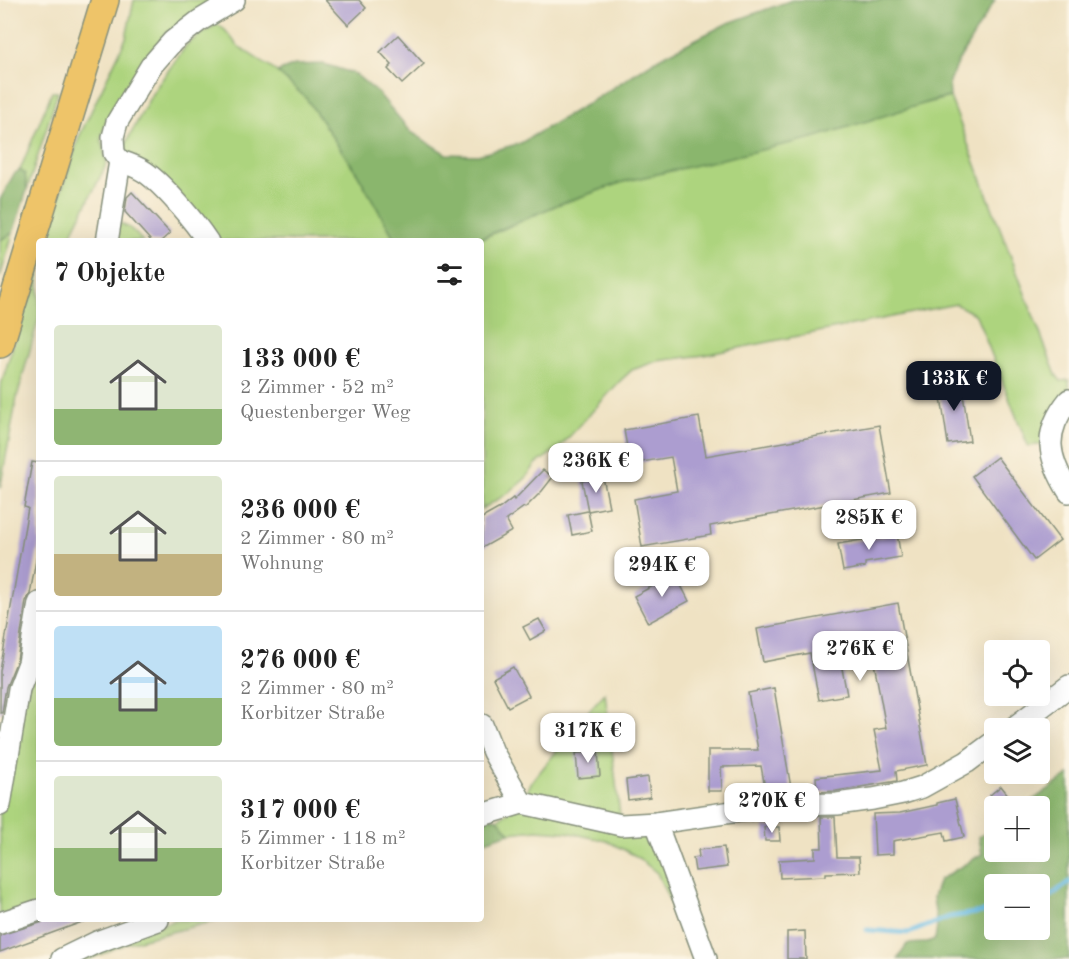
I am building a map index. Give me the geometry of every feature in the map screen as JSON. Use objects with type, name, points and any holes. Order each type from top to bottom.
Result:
[{"type":"main road","points":[[0,344],[105,0]]},
{"type":"street","points":[[205,238],[171,196],[146,172],[120,161],[114,153],[113,137],[117,122],[151,66],[173,41],[199,21],[234,0]]},
{"type":"street","points":[[108,238],[120,161]]},
{"type":"street","points":[[1069,400],[1056,418],[1050,444],[1057,469],[1069,492]]},
{"type":"street","points":[[0,805],[19,690],[29,663],[36,621]]},
{"type":"street","points":[[1027,718],[1069,686]]},
{"type":"street","points":[[484,729],[493,752],[522,803]]},
{"type":"street","points":[[484,814],[522,803],[621,825],[656,823],[781,805],[837,804],[873,799],[922,787],[949,773],[984,749]]},
{"type":"street","points":[[656,823],[706,959]]},
{"type":"street","points":[[0,923],[36,911]]},
{"type":"street","points":[[62,959],[97,942],[152,922]]},
{"type":"green space","points":[[134,0],[216,0],[166,33],[143,62],[105,124],[101,140],[107,163],[70,238],[46,238],[79,137],[126,38]]},
{"type":"green space","points":[[792,0],[995,0],[957,63],[949,82],[950,97],[813,138],[623,182],[557,205],[481,238],[394,238],[357,173],[306,98],[277,72],[295,65],[324,64],[355,74],[378,93],[411,132],[446,154],[478,155],[521,143],[659,58],[726,24]]},
{"type":"green space","points":[[217,24],[238,46],[277,72],[306,98],[357,173],[394,238],[205,238],[126,151],[125,145],[153,92],[188,43]]},
{"type":"green space","points":[[52,92],[58,92],[27,190],[25,174],[20,170]]},
{"type":"green space","points":[[950,97],[1056,375],[1061,381],[1069,380],[1069,400],[1050,444],[1028,446],[976,315],[956,304],[704,355],[657,361],[632,370],[559,448],[536,464],[525,479],[507,494],[484,508],[483,238],[557,205],[623,182]]},
{"type":"green space","points":[[20,170],[25,174],[27,190],[13,233],[0,240],[0,200],[14,174]]},
{"type":"green space","points":[[111,219],[130,228],[140,238],[108,238]]},
{"type":"green space","points":[[13,233],[0,277],[0,240]]},
{"type":"green space","points":[[36,271],[36,328],[17,397],[0,489],[0,388]]},
{"type":"green space","points":[[36,619],[36,911],[0,923],[0,805]]},
{"type":"green space","points":[[605,693],[621,824],[656,823],[692,951],[657,873],[636,856],[607,841],[566,832],[537,830],[510,833],[498,819],[522,803],[531,783]]},
{"type":"green space","points":[[1069,775],[1069,959],[898,959],[907,944],[925,943],[935,939],[937,927],[933,897],[939,880],[982,854],[979,837],[984,834],[984,862],[1050,862],[1050,796],[1039,796]]},
{"type":"green space","points":[[484,816],[498,819],[510,833],[484,841]]},
{"type":"green space","points":[[169,922],[211,922],[127,943],[90,959],[75,959],[125,937]]},
{"type":"building","points":[[325,0],[359,0],[366,8],[348,25]]},
{"type":"building","points":[[398,35],[424,64],[402,84],[388,69],[392,65],[380,52]]},
{"type":"building","points":[[132,192],[170,233],[164,238],[148,238],[125,212],[127,197]]},
{"type":"building","points":[[961,381],[970,441],[948,444],[939,384]]},
{"type":"building","points":[[699,417],[706,456],[879,425],[891,493],[710,526],[711,535],[642,547],[634,499],[677,491],[671,457],[630,464],[624,430]]},
{"type":"building","points":[[997,457],[1060,540],[1034,560],[972,476]]},
{"type":"building","points":[[32,462],[36,463],[36,561],[30,594],[26,601],[17,660],[6,687],[2,713],[0,713],[0,671],[28,508],[24,507]]},
{"type":"building","points":[[543,470],[553,477],[525,508],[506,520],[512,531],[484,547],[484,517],[513,498],[514,500]]},
{"type":"building","points":[[603,477],[609,507],[588,511],[582,481]]},
{"type":"building","points":[[588,511],[592,531],[572,535],[568,515]]},
{"type":"building","points":[[897,534],[901,557],[865,563],[865,567],[843,571],[838,544]]},
{"type":"building","points":[[675,574],[689,601],[648,623],[634,596]]},
{"type":"building","points":[[898,603],[927,765],[896,771],[897,781],[817,792],[816,777],[882,770],[874,730],[886,728],[870,641],[838,647],[847,695],[819,700],[810,653],[763,662],[757,629]]},
{"type":"building","points":[[539,619],[546,631],[530,640],[523,627]]},
{"type":"building","points":[[513,667],[529,696],[508,707],[493,678]]},
{"type":"building","points":[[774,688],[791,788],[766,793],[761,766],[721,767],[722,791],[708,791],[708,750],[758,750],[748,693]]},
{"type":"building","points":[[598,751],[600,776],[578,778],[576,753]]},
{"type":"building","points":[[648,777],[650,797],[628,800],[626,780]]},
{"type":"building","points":[[1001,786],[1009,796],[991,796]]},
{"type":"building","points":[[955,799],[964,837],[946,841],[944,832],[893,841],[893,854],[875,855],[873,814],[900,813]]},
{"type":"building","points":[[821,817],[835,817],[837,857],[859,857],[860,872],[780,878],[779,860],[815,858],[815,848],[822,848]]},
{"type":"building","points":[[764,827],[779,827],[780,841],[765,841]]},
{"type":"building","points":[[724,847],[727,867],[695,871],[693,858],[699,857],[698,850]]},
{"type":"building","points":[[43,922],[82,922],[0,952],[0,935]]},
{"type":"building","points":[[805,931],[806,959],[787,959],[787,932]]},
{"type":"waterway","points":[[1050,896],[1069,882]]},
{"type":"waterway","points":[[867,930],[909,933],[949,917],[984,912]]}]
